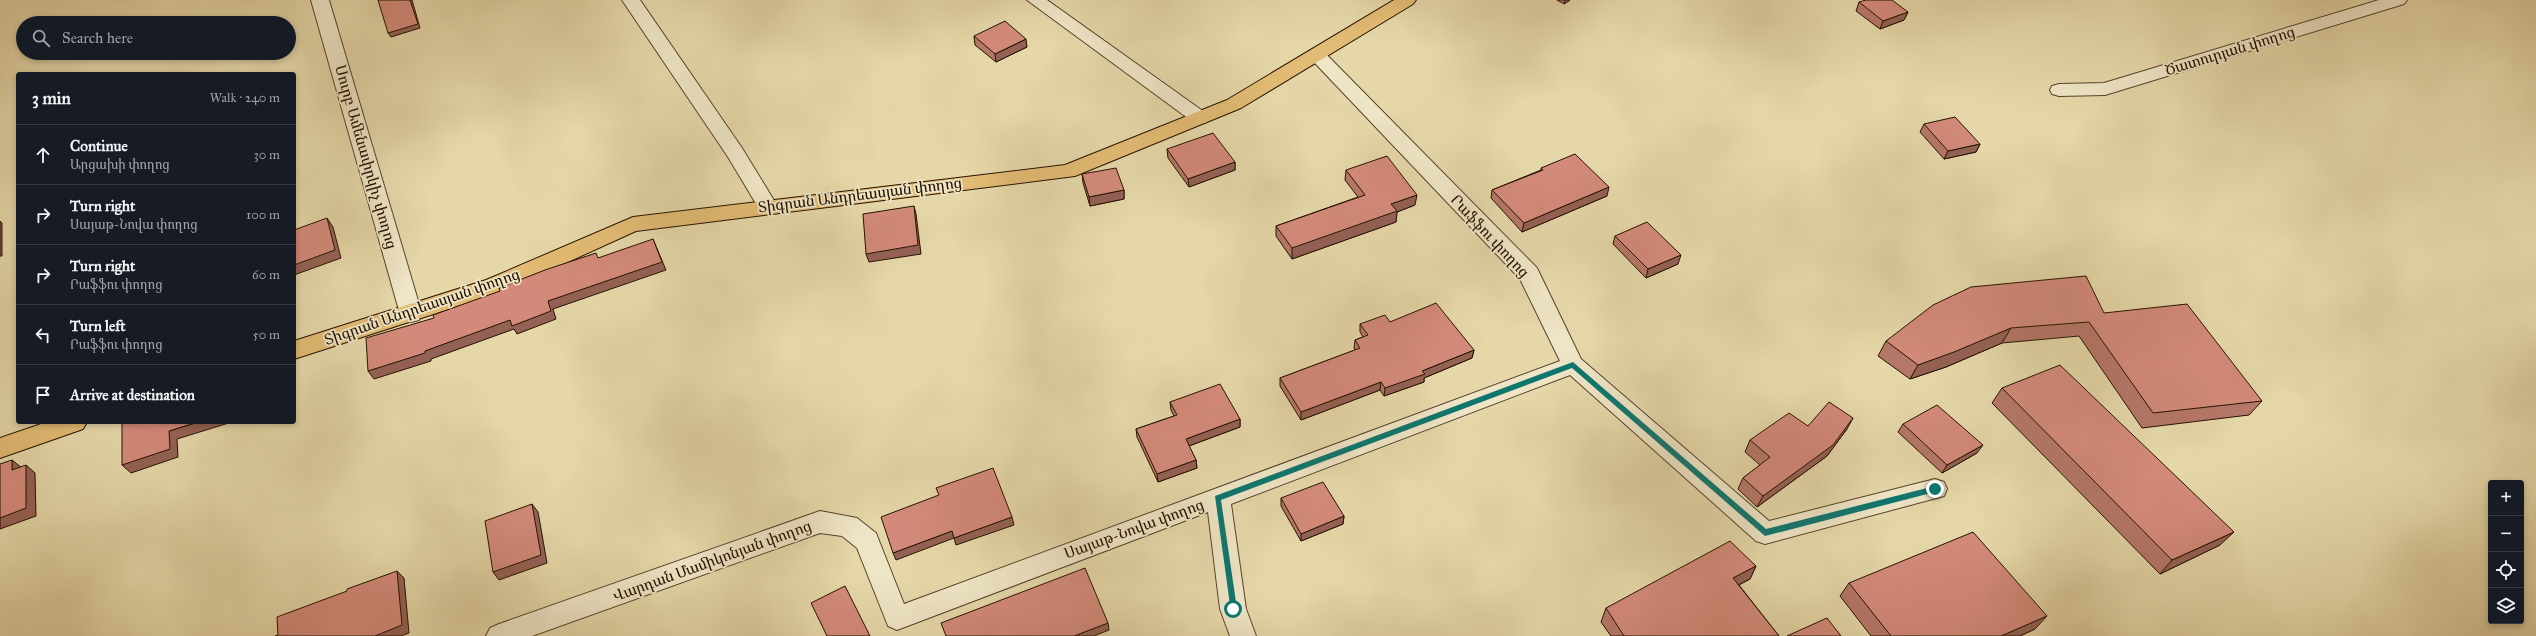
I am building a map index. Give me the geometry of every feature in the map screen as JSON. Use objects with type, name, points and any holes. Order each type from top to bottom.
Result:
[{"type":"main road","name":"Տիգրան Անդրեասյան փողոց","points":[[296,349],[411,314],[494,286],[633,224],[1068,171],[1234,104],[1407,0]]},
{"type":"main road","points":[[0,448],[69,424]]},
{"type":"street","name":"Սուրբ Ամենափրկիչ փողոց","points":[[320,0],[411,314]]},
{"type":"street","points":[[630,0],[735,153],[768,207]]},
{"type":"street","points":[[1036,0],[1200,118]]},
{"type":"street","name":"Ծատուրյան փողոց","points":[[2059,90],[2105,89],[2398,0]]},
{"type":"street","name":"Րաֆֆու փողոց","points":[[1317,54],[1529,274],[1573,365],[1765,533],[1935,489]]},
{"type":"street","name":"Սայաթ-Նովա փողոց","points":[[897,618],[1573,365]]},
{"type":"street","points":[[1218,498],[1233,609],[1244,636]]},
{"type":"street","name":"Վարդան Մամիկոնյան փողոց","points":[[500,636],[820,522],[848,526],[867,541],[897,618]]},
{"type":"building","points":[[378,0],[410,0],[418,24],[388,33]]},
{"type":"building","points":[[1866,0],[1892,0],[1908,12],[1883,21],[1859,2]]},
{"type":"building","points":[[1005,21],[1026,39],[995,54],[974,36]]},
{"type":"building","points":[[1955,117],[1980,144],[1948,151],[1924,124]]},
{"type":"building","points":[[1213,133],[1235,162],[1188,179],[1167,149]]},
{"type":"building","points":[[1575,154],[1609,187],[1524,223],[1492,190],[1543,170],[1541,168]]},
{"type":"building","points":[[1387,156],[1417,195],[1391,204],[1397,211],[1292,248],[1276,226],[1365,195],[1346,170]]},
{"type":"building","points":[[1116,168],[1124,190],[1089,197],[1082,174]]},
{"type":"building","points":[[914,206],[918,245],[866,254],[863,214]]},
{"type":"building","points":[[327,218],[335,250],[296,264],[296,229]]},
{"type":"building","points":[[1647,222],[1681,255],[1648,269],[1615,236]]},
{"type":"building","points":[[653,239],[662,262],[548,301],[551,311],[512,326],[510,320],[425,351],[425,353],[368,371],[366,338],[434,318],[433,315],[500,291],[499,288],[545,270],[596,253],[598,258]]},
{"type":"building","points":[[2086,276],[2104,313],[2187,304],[2262,401],[2153,413],[2089,322],[2011,328],[1954,352],[1918,365],[1886,341],[1933,305],[1971,287]]},
{"type":"building","points":[[1436,303],[1474,350],[1422,371],[1425,374],[1385,388],[1381,382],[1301,412],[1280,378],[1360,348],[1355,340],[1368,335],[1360,324],[1385,315],[1390,322]]},
{"type":"building","points":[[2060,365],[2234,532],[2172,560],[2002,388]]},
{"type":"building","points":[[1220,384],[1240,419],[1186,439],[1196,460],[1157,474],[1136,429],[1177,415],[1170,402]]},
{"type":"building","points":[[1829,402],[1853,418],[1833,445],[1763,496],[1743,478],[1770,457],[1750,440],[1789,413],[1808,426]]},
{"type":"building","points":[[1937,405],[1983,445],[1947,465],[1903,424]]},
{"type":"building","points":[[122,424],[192,424],[169,431],[170,449],[122,465]]},
{"type":"building","points":[[12,460],[12,470],[26,465],[26,508],[0,518],[0,464]]},
{"type":"building","points":[[993,468],[1012,517],[954,538],[952,531],[893,553],[881,517],[939,495],[936,488]]},
{"type":"building","points":[[1323,482],[1344,516],[1301,534],[1281,498]]},
{"type":"building","points":[[532,504],[541,555],[493,572],[485,521]]},
{"type":"building","points":[[1973,532],[2047,616],[2001,636],[1891,636],[1849,583]]},
{"type":"building","points":[[1730,541],[1756,566],[1733,578],[1779,636],[1624,636],[1606,608]]},
{"type":"building","points":[[1085,568],[1108,623],[1074,636],[946,636],[941,623]]},
{"type":"building","points":[[397,571],[402,625],[375,636],[275,636],[278,635],[277,617]]},
{"type":"building","points":[[845,586],[870,636],[827,636],[811,603]]},
{"type":"building","points":[[1827,618],[1841,636],[1787,636]]},
{"type":"route","points":[[1233,609],[1218,498],[1573,365],[1765,533],[1935,489]]}]
